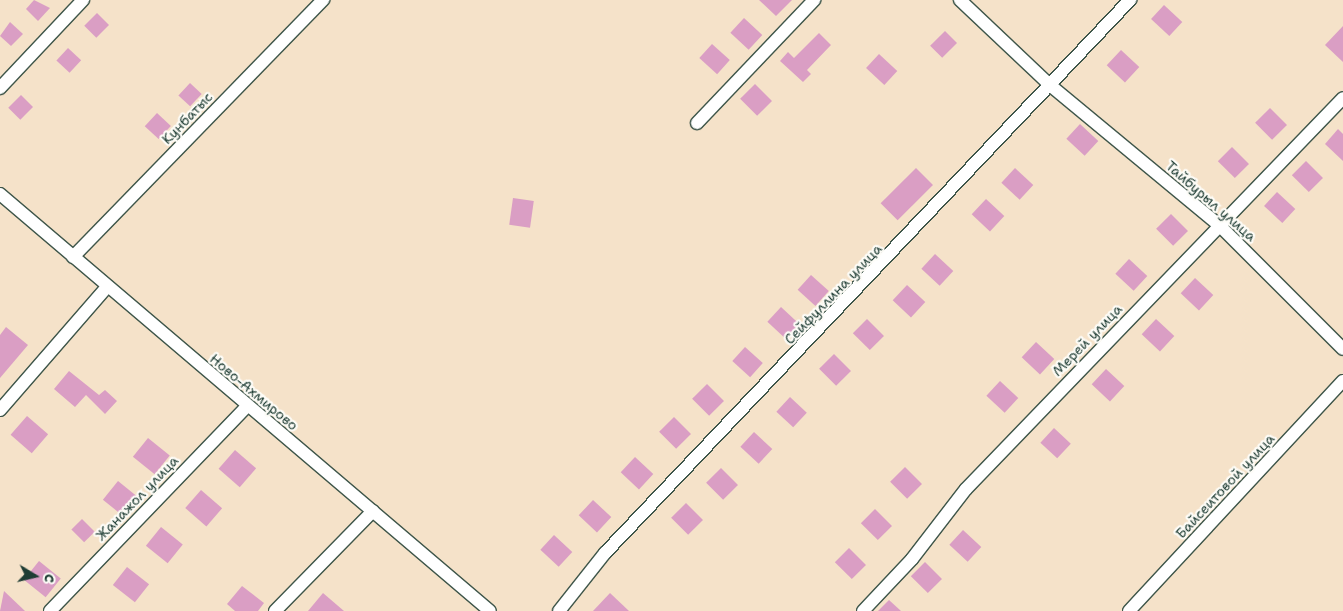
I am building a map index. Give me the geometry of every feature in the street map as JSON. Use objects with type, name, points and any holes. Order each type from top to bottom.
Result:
[{"type":"street","points":[[0,88],[83,0]]},
{"type":"street","name":"Кунбатыс","points":[[73,258],[323,0]]},
{"type":"street","points":[[697,123],[814,0]]},
{"type":"street","name":"Тайбурыл улица","points":[[960,0],[1050,86],[1219,225],[1343,349]]},
{"type":"street","name":"Сейфуллина улица","points":[[559,611],[605,553],[1130,0]]},
{"type":"street","name":"Мерей улица","points":[[862,611],[912,559],[966,489],[1343,98]]},
{"type":"street","name":"Ново-Ахмирово","points":[[0,194],[490,611]]},
{"type":"street","points":[[0,410],[107,287]]},
{"type":"street","name":"Байсеитовой улица","points":[[1129,611],[1343,381]]},
{"type":"street","name":"Жанажол улица","points":[[50,611],[247,406]]},
{"type":"street","points":[[275,611],[373,511]]},
{"type":"building","points":[[34,0],[50,8],[38,21],[26,9]]},
{"type":"building","points":[[759,0],[792,0],[776,16]]},
{"type":"building","points":[[1164,5],[1182,22],[1169,36],[1151,19]]},
{"type":"building","points":[[97,13],[109,25],[96,38],[84,26]]},
{"type":"building","points":[[744,18],[762,35],[749,50],[730,33]]},
{"type":"building","points":[[10,22],[23,34],[11,46],[0,36]]},
{"type":"building","points":[[1343,26],[1343,62],[1325,45]]},
{"type":"building","points":[[945,31],[957,43],[942,58],[930,46]]},
{"type":"building","points":[[819,33],[831,45],[807,70],[811,74],[803,82],[780,61],[788,52],[794,58]]},
{"type":"building","points":[[712,44],[730,60],[717,74],[699,58]]},
{"type":"building","points":[[68,48],[81,60],[70,73],[56,60]]},
{"type":"building","points":[[1121,50],[1139,67],[1125,82],[1107,65]]},
{"type":"building","points":[[879,54],[897,71],[884,85],[866,68]]},
{"type":"building","points":[[190,83],[202,94],[190,106],[178,95]]},
{"type":"building","points":[[755,84],[772,101],[757,116],[740,99]]},
{"type":"building","points":[[21,95],[33,107],[20,120],[8,108]]},
{"type":"building","points":[[1270,108],[1287,125],[1272,140],[1255,123]]},
{"type":"building","points":[[157,113],[171,126],[159,139],[145,126]]},
{"type":"building","points":[[1080,124],[1098,141],[1085,156],[1066,139]]},
{"type":"building","points":[[1338,129],[1343,134],[1343,161],[1325,144]]},
{"type":"building","points":[[1232,147],[1249,164],[1235,178],[1218,161]]},
{"type":"building","points":[[1306,161],[1323,178],[1309,192],[1292,175]]},
{"type":"building","points":[[916,168],[933,185],[898,220],[881,203]]},
{"type":"building","points":[[1015,168],[1033,185],[1020,200],[1001,183]]},
{"type":"building","points":[[1277,192],[1295,209],[1282,223],[1264,206]]},
{"type":"building","points":[[513,198],[534,201],[530,228],[509,225]]},
{"type":"building","points":[[986,199],[1004,216],[990,231],[972,214]]},
{"type":"building","points":[[1171,214],[1188,231],[1173,246],[1156,229]]},
{"type":"building","points":[[935,254],[953,271],[940,286],[921,269]]},
{"type":"building","points":[[1129,259],[1147,276],[1134,291],[1115,274]]},
{"type":"building","points":[[811,275],[829,291],[815,306],[798,290]]},
{"type":"building","points":[[1195,278],[1213,295],[1199,310],[1181,293]]},
{"type":"building","points":[[907,285],[925,302],[911,317],[893,300]]},
{"type":"building","points":[[781,307],[799,324],[786,339],[767,322]]},
{"type":"building","points":[[867,319],[884,336],[870,350],[853,333]]},
{"type":"building","points":[[1156,319],[1174,336],[1160,351],[1142,334]]},
{"type":"building","points":[[6,327],[28,345],[0,378],[0,335]]},
{"type":"building","points":[[1036,342],[1054,359],[1040,374],[1022,357]]},
{"type":"building","points":[[745,347],[763,363],[750,377],[732,361]]},
{"type":"building","points":[[834,354],[851,371],[836,386],[819,369]]},
{"type":"building","points":[[1106,369],[1124,386],[1110,401],[1092,384]]},
{"type":"building","points":[[69,371],[99,395],[105,390],[117,401],[105,414],[86,395],[75,407],[54,389]]},
{"type":"building","points":[[1000,381],[1018,398],[1005,413],[986,396]]},
{"type":"building","points":[[707,384],[724,401],[709,416],[692,399]]},
{"type":"building","points":[[790,397],[807,413],[793,427],[776,412]]},
{"type":"building","points":[[27,416],[48,434],[32,453],[11,435]]},
{"type":"building","points":[[674,417],[691,434],[676,449],[659,432]]},
{"type":"building","points":[[1054,428],[1071,444],[1057,458],[1040,443]]},
{"type":"building","points":[[754,432],[772,449],[759,464],[740,447]]},
{"type":"building","points":[[148,438],[170,456],[155,474],[133,457]]},
{"type":"building","points":[[235,450],[256,468],[240,487],[219,469]]},
{"type":"building","points":[[635,457],[653,474],[639,489],[621,472]]},
{"type":"building","points":[[905,467],[922,484],[907,499],[890,482]]},
{"type":"building","points":[[721,468],[738,485],[723,500],[706,483]]},
{"type":"building","points":[[118,481],[139,498],[124,517],[103,500]]},
{"type":"building","points":[[201,490],[222,508],[206,526],[185,508]]},
{"type":"building","points":[[593,500],[611,517],[597,532],[579,515]]},
{"type":"building","points":[[686,503],[703,520],[688,535],[671,518]]},
{"type":"building","points":[[875,509],[892,526],[878,540],[861,523]]},
{"type":"building","points":[[82,519],[95,532],[84,542],[71,530]]},
{"type":"building","points":[[161,527],[183,545],[168,563],[146,546]]},
{"type":"building","points":[[963,530],[981,547],[968,562],[949,545]]},
{"type":"building","points":[[554,535],[572,552],[559,567],[540,550]]},
{"type":"building","points":[[849,548],[866,565],[852,579],[835,562]]},
{"type":"building","points":[[39,561],[61,579],[46,597],[24,580]]},
{"type":"building","points":[[925,562],[942,579],[928,593],[911,576]]},
{"type":"building","points":[[127,567],[149,584],[135,602],[113,585]]},
{"type":"building","points":[[242,586],[264,603],[258,611],[235,611],[227,604]]},
{"type":"building","points":[[4,591],[25,611],[0,611]]},
{"type":"building","points":[[323,593],[344,611],[308,611]]},
{"type":"building","points":[[610,593],[629,611],[593,611]]},
{"type":"building","points":[[889,600],[901,611],[878,611]]}]
